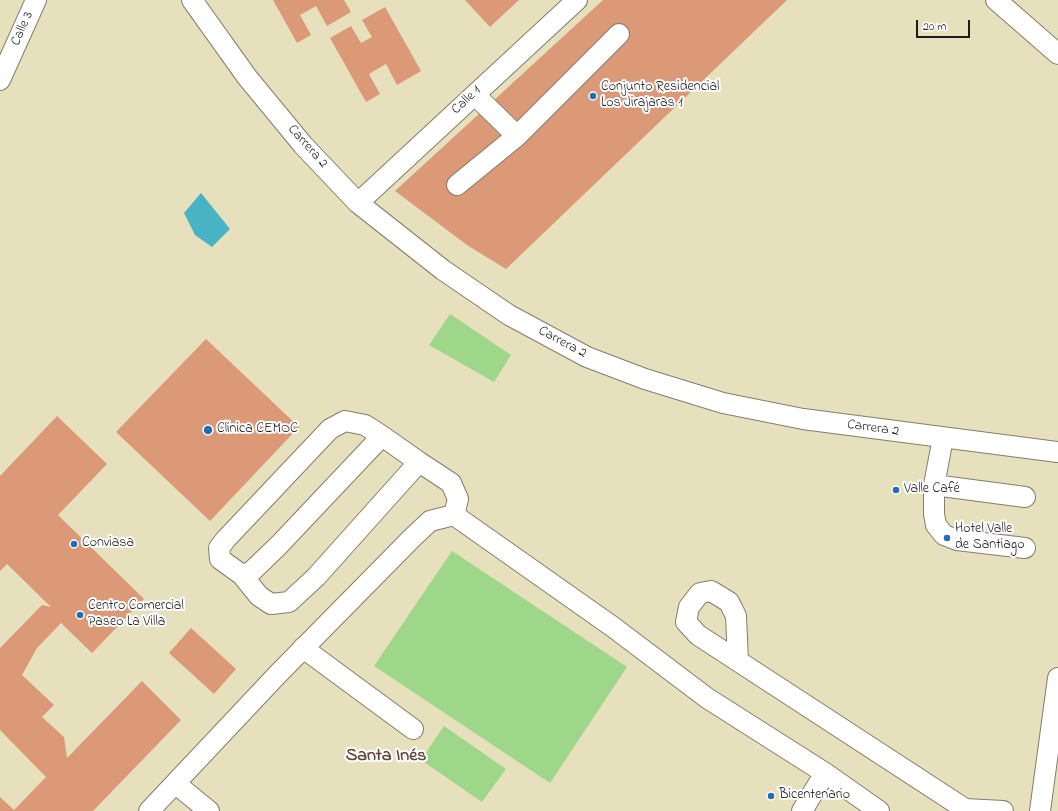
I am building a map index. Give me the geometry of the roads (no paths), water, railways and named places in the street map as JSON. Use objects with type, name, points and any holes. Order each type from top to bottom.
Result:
[{"type":"street","name":"Calle 3","points":[[0,80],[36,0]]},
{"type":"street","name":"Carrera 2","points":[[192,0],[247,77],[298,140],[358,203],[443,270],[509,315],[587,356],[645,379],[723,403],[804,419],[1058,452]]},
{"type":"street","name":"Calle 1","points":[[358,203],[577,0]]},
{"type":"street","points":[[1005,3],[1058,54]]},
{"type":"street","points":[[457,185],[517,136],[619,34]]},
{"type":"street","points":[[475,95],[517,136]]},
{"type":"street","points":[[419,462],[316,577],[289,602],[271,604],[259,596],[242,575],[220,559],[220,548],[226,538],[330,429],[345,421],[365,425],[382,436],[419,462],[450,484],[458,499],[454,515]]},
{"type":"street","points":[[242,575],[251,572],[279,545],[382,436]]},
{"type":"street","points":[[943,438],[934,485],[934,514],[936,525],[944,535],[956,540],[1025,548]]},
{"type":"street","points":[[934,485],[1025,497]]},
{"type":"street","points":[[149,811],[303,648],[430,521],[454,515],[612,627],[707,698],[826,773],[879,811]]},
{"type":"street","points":[[303,648],[413,729]]},
{"type":"street","points":[[738,661],[965,809],[1003,811]]},
{"type":"street","points":[[1040,811],[1058,678]]},
{"type":"street","points":[[802,811],[826,773]]},
{"type":"street","points":[[176,784],[209,811]]},
{"type":"water","points":[[201,193],[230,229],[212,247],[195,235],[184,213]]},
{"type":"place","name":"Conjunto Residencial Los Jirajaras 1","points":[[593,96]]},
{"type":"place","name":"Clínica CEMOC","points":[[208,430]]},
{"type":"place","name":"Valle Café","points":[[896,490]]},
{"type":"place","name":"Hotel Valle de Santiago","points":[[947,538]]},
{"type":"place","name":"Conviasa","points":[[74,544]]},
{"type":"place","name":"Centro Comercial Paseo La Villa","points":[[80,615]]},
{"type":"place","name":"Bicentenario","points":[[771,796]]},
{"type":"district","name":"Santa Inés","points":[[386,757]]}]
